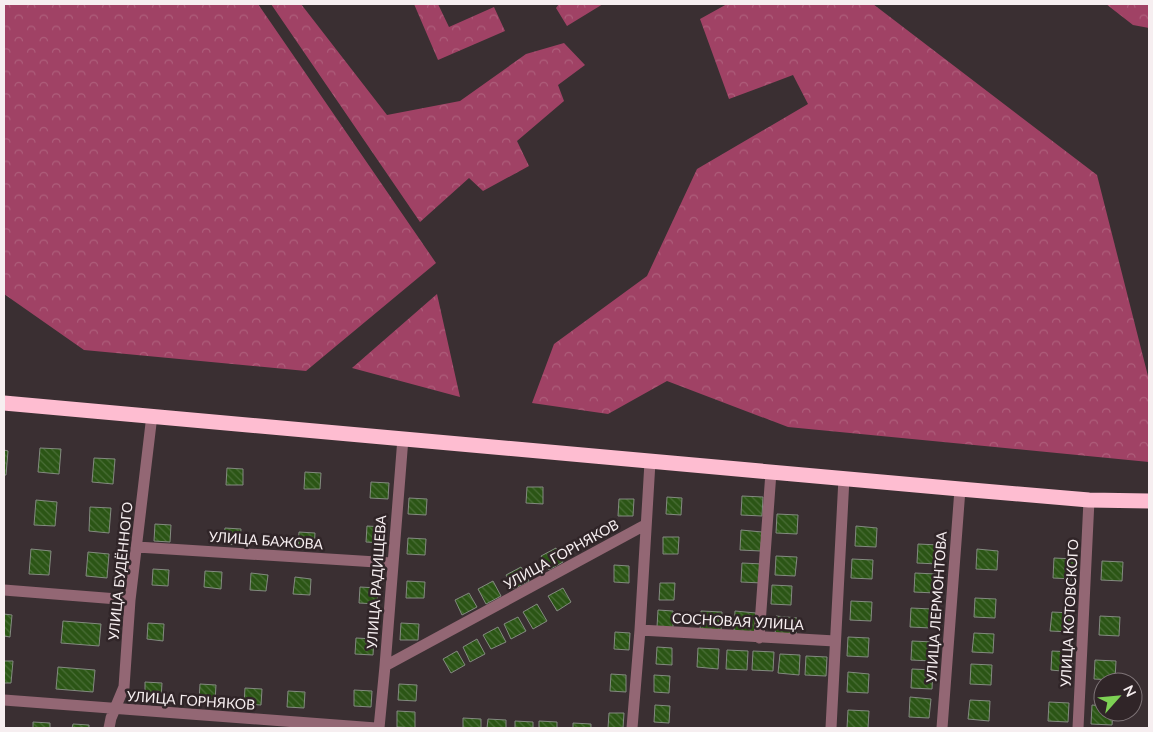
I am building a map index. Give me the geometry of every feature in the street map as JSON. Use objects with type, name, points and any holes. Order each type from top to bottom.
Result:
[{"type":"highway","points":[[4,402],[960,489],[1090,500],[1149,501]]},
{"type":"street","name":"УЛИЦА БУДЁННОГО","points":[[109,728],[110,718],[116,709],[124,687],[130,600],[152,415]]},
{"type":"street","name":"УЛИЦА РАДИЩЕВА","points":[[377,728],[385,666],[403,438]]},
{"type":"street","points":[[632,728],[650,462]]},
{"type":"street","points":[[759,638],[771,472]]},
{"type":"street","points":[[831,728],[844,478]]},
{"type":"street","name":"УЛИЦА ЛЕРМОНТОВА","points":[[942,728],[960,489]]},
{"type":"street","name":"УЛИЦА КОТОВСКОГО","points":[[1078,728],[1090,500]]},
{"type":"street","name":"УЛИЦА ГОРНЯКОВ","points":[[385,666],[646,525]]},
{"type":"street","name":"УЛИЦА БАЖОВА","points":[[137,547],[392,564]]},
{"type":"street","points":[[4,590],[130,600]]},
{"type":"street","name":"СОСНОВАЯ УЛИЦА","points":[[640,630],[835,642]]},
{"type":"street","name":"УЛИЦА ГОРНЯКОВ","points":[[4,700],[377,728]]},
{"type":"green space","points":[[4,4],[258,4],[436,263],[306,371],[84,350],[4,294]]},
{"type":"green space","points":[[271,4],[301,4],[387,115],[460,101],[526,54],[564,43],[585,65],[558,85],[564,101],[517,141],[529,166],[483,191],[469,178],[420,222]]},
{"type":"green space","points":[[414,4],[438,4],[449,27],[494,7],[505,31],[438,60]]},
{"type":"green space","points":[[559,4],[603,4],[567,26],[556,8]]},
{"type":"green space","points":[[727,4],[873,4],[1097,175],[1149,380],[1149,462],[788,427],[667,381],[608,414],[532,403],[554,344],[647,276],[697,169],[808,104],[793,75],[729,99],[700,19]]},
{"type":"green space","points":[[1106,4],[1149,4],[1149,28],[1133,25]]},
{"type":"green space","points":[[437,294],[460,397],[352,368]]},
{"type":"building","points":[[40,448],[61,449],[59,474],[38,472]]},
{"type":"building","points":[[4,450],[8,451],[6,475],[4,475]]},
{"type":"building","points":[[94,458],[115,459],[113,484],[92,482]]},
{"type":"building","points":[[227,468],[243,469],[243,485],[226,485]]},
{"type":"building","points":[[305,472],[321,473],[320,489],[304,489]]},
{"type":"building","points":[[371,482],[389,483],[388,499],[370,498]]},
{"type":"building","points":[[527,487],[543,487],[543,504],[526,503]]},
{"type":"building","points":[[742,496],[763,497],[762,516],[741,515]]},
{"type":"building","points":[[667,497],[682,498],[681,515],[666,514]]},
{"type":"building","points":[[409,498],[427,499],[426,515],[408,514]]},
{"type":"building","points":[[619,499],[634,499],[633,516],[618,516]]},
{"type":"building","points":[[36,500],[57,502],[55,526],[34,525]]},
{"type":"building","points":[[90,507],[111,508],[109,533],[89,531]]},
{"type":"building","points":[[777,514],[798,515],[797,534],[776,533]]},
{"type":"building","points":[[155,524],[171,525],[170,542],[154,541]]},
{"type":"building","points":[[367,526],[385,527],[384,543],[366,542]]},
{"type":"building","points":[[856,526],[877,528],[876,547],[855,546]]},
{"type":"building","points":[[225,528],[241,529],[240,545],[223,544]]},
{"type":"building","points":[[741,530],[762,532],[761,551],[740,550]]},
{"type":"building","points":[[299,532],[315,533],[314,550],[298,548]]},
{"type":"building","points":[[663,537],[679,537],[678,554],[663,554]]},
{"type":"building","points":[[408,538],[426,539],[425,555],[407,554]]},
{"type":"building","points":[[918,544],[939,545],[938,564],[917,563]]},
{"type":"building","points":[[556,548],[563,562],[549,570],[541,556]]},
{"type":"building","points":[[31,549],[51,551],[49,575],[29,574]]},
{"type":"building","points":[[977,549],[998,551],[997,570],[976,569]]},
{"type":"building","points":[[88,552],[109,554],[107,578],[86,576]]},
{"type":"building","points":[[776,556],[797,557],[795,576],[775,575]]},
{"type":"building","points":[[1054,558],[1075,559],[1074,579],[1053,578]]},
{"type":"building","points":[[852,559],[873,560],[872,579],[851,578]]},
{"type":"building","points":[[1102,561],[1123,562],[1122,581],[1101,580]]},
{"type":"building","points":[[742,563],[763,564],[762,583],[741,582]]},
{"type":"building","points":[[614,565],[629,566],[629,583],[614,582]]},
{"type":"building","points":[[521,567],[529,581],[514,589],[506,575]]},
{"type":"building","points":[[153,569],[169,570],[168,586],[152,585]]},
{"type":"building","points":[[205,571],[222,572],[221,589],[204,587]]},
{"type":"building","points":[[251,573],[268,575],[266,591],[250,590]]},
{"type":"building","points":[[915,573],[936,574],[935,593],[914,592]]},
{"type":"building","points":[[295,577],[311,579],[310,595],[293,594]]},
{"type":"building","points":[[407,581],[425,582],[424,598],[406,598]]},
{"type":"building","points":[[493,581],[501,596],[486,604],[478,589]]},
{"type":"building","points":[[660,583],[675,583],[674,600],[659,600]]},
{"type":"building","points":[[772,585],[792,586],[791,605],[771,604]]},
{"type":"building","points":[[360,587],[378,588],[377,604],[359,603]]},
{"type":"building","points":[[563,588],[571,602],[557,611],[548,596]]},
{"type":"building","points":[[469,593],[477,607],[462,615],[455,600]]},
{"type":"building","points":[[975,598],[996,599],[995,618],[974,617]]},
{"type":"building","points":[[851,601],[872,602],[871,621],[850,620]]},
{"type":"building","points":[[537,604],[547,621],[533,629],[523,612]]},
{"type":"building","points":[[911,608],[932,609],[931,628],[910,627]]},
{"type":"building","points":[[658,610],[673,611],[673,628],[657,627]]},
{"type":"building","points":[[701,611],[722,612],[721,631],[700,630]]},
{"type":"building","points":[[735,611],[756,613],[755,632],[734,631]]},
{"type":"building","points":[[1052,612],[1072,613],[1071,632],[1050,631]]},
{"type":"building","points":[[4,614],[12,615],[10,637],[4,636]]},
{"type":"building","points":[[776,616],[797,618],[796,637],[775,636]]},
{"type":"building","points":[[1100,616],[1120,617],[1119,636],[1099,635]]},
{"type":"building","points":[[518,617],[526,631],[511,639],[504,624]]},
{"type":"building","points":[[63,621],[101,624],[99,646],[61,643]]},
{"type":"building","points":[[148,623],[164,624],[163,641],[147,639]]},
{"type":"building","points":[[401,623],[419,624],[418,640],[400,640]]},
{"type":"building","points":[[498,627],[506,642],[491,649],[483,635]]},
{"type":"building","points":[[615,632],[630,633],[629,650],[614,649]]},
{"type":"building","points":[[974,633],[994,634],[993,653],[972,652]]},
{"type":"building","points":[[848,637],[869,638],[868,657],[847,656]]},
{"type":"building","points":[[356,638],[374,639],[373,655],[355,654]]},
{"type":"building","points":[[477,639],[485,654],[470,662],[463,647]]},
{"type":"building","points":[[912,641],[933,642],[932,661],[911,660]]},
{"type":"building","points":[[657,647],[672,648],[672,665],[656,664]]},
{"type":"building","points":[[698,648],[719,649],[718,669],[697,667]]},
{"type":"building","points":[[727,650],[748,651],[747,670],[726,669]]},
{"type":"building","points":[[457,651],[465,665],[451,673],[443,659]]},
{"type":"building","points":[[753,651],[774,652],[773,671],[752,670]]},
{"type":"building","points":[[1052,651],[1073,652],[1072,672],[1051,670]]},
{"type":"building","points":[[780,654],[800,655],[799,675],[778,673]]},
{"type":"building","points":[[806,656],[827,657],[826,676],[805,675]]},
{"type":"building","points":[[1095,660],[1116,661],[1115,672],[1094,672]]},
{"type":"building","points":[[4,661],[13,661],[11,683],[4,683]]},
{"type":"building","points":[[971,664],[992,665],[991,685],[970,684]]},
{"type":"building","points":[[58,667],[95,670],[93,692],[56,689]]},
{"type":"building","points":[[912,669],[933,670],[932,689],[911,688]]},
{"type":"building","points":[[848,672],[869,674],[868,693],[847,692]]},
{"type":"building","points":[[611,674],[626,675],[626,692],[610,691]]},
{"type":"building","points":[[654,675],[670,676],[669,693],[654,692]]},
{"type":"building","points":[[145,682],[162,683],[161,699],[145,698]]},
{"type":"building","points":[[200,684],[216,685],[215,701],[199,701]]},
{"type":"building","points":[[399,684],[417,685],[416,701],[398,700]]},
{"type":"building","points":[[245,688],[262,689],[261,705],[244,704]]},
{"type":"building","points":[[354,690],[372,691],[371,707],[354,706]]},
{"type":"building","points":[[288,691],[305,692],[304,708],[287,707]]},
{"type":"building","points":[[910,697],[931,699],[929,718],[909,717]]},
{"type":"building","points":[[970,700],[990,701],[989,721],[968,719]]},
{"type":"building","points":[[1049,702],[1069,703],[1068,722],[1048,721]]},
{"type":"building","points":[[655,705],[670,706],[669,723],[654,722]]},
{"type":"building","points":[[1092,705],[1093,722],[1112,722],[1112,725],[1091,724]]},
{"type":"building","points":[[848,710],[869,711],[868,728],[847,728]]},
{"type":"building","points":[[397,711],[415,712],[415,728],[397,727]]},
{"type":"building","points":[[609,713],[624,713],[623,728],[608,728]]},
{"type":"building","points":[[463,718],[481,719],[481,728],[463,728]]},
{"type":"building","points":[[488,719],[506,720],[506,728],[487,728]]},
{"type":"building","points":[[515,721],[533,722],[533,728],[515,728]]},
{"type":"building","points":[[539,721],[557,722],[557,728],[539,728]]},
{"type":"building","points":[[33,722],[50,723],[50,728],[33,728]]},
{"type":"building","points":[[573,723],[591,724],[591,728],[573,728]]},
{"type":"building","points":[[73,724],[89,725],[89,728],[72,728]]}]
